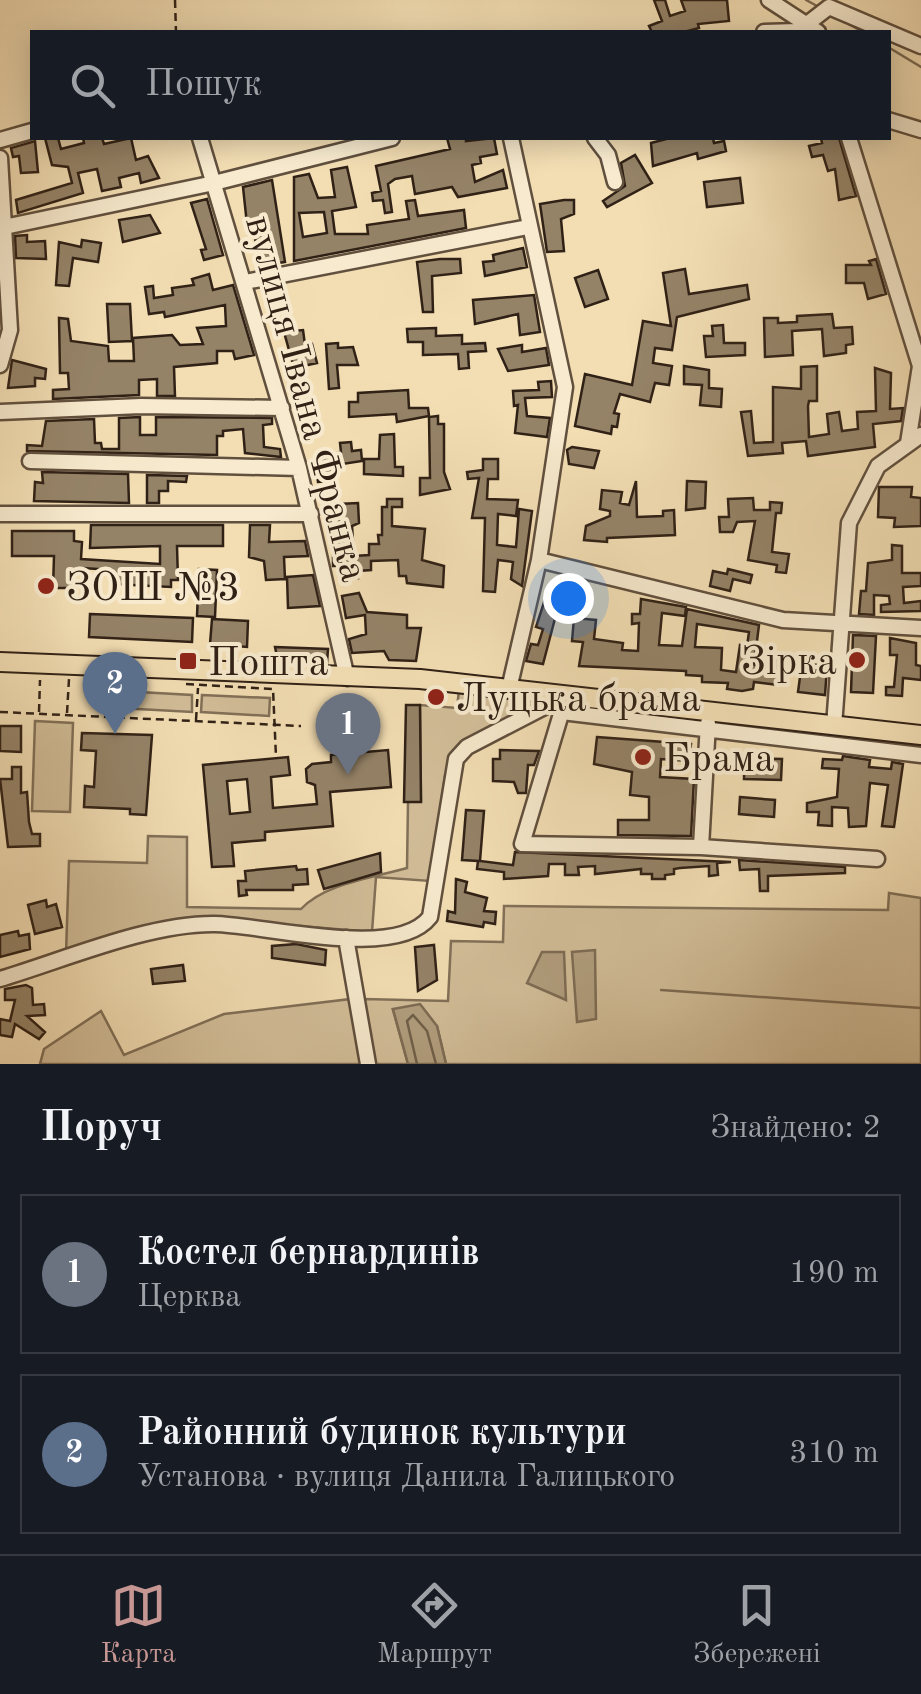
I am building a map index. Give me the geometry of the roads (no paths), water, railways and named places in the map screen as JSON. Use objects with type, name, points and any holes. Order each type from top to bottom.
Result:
[{"type":"main road","points":[[0,662],[420,679],[510,689],[564,704],[708,721],[788,730],[834,726],[921,736]]},
{"type":"street","points":[[769,0],[814,28],[828,6],[884,30]]},
{"type":"street","points":[[891,33],[921,46]]},
{"type":"street","points":[[891,121],[921,130]]},
{"type":"street","points":[[0,140],[30,132]]},
{"type":"street","name":"вулиця Івана Франка","points":[[201,140],[299,468],[347,678]]},
{"type":"street","points":[[3,227],[214,182],[384,140]]},
{"type":"street","points":[[510,689],[540,560],[565,387],[511,140]]},
{"type":"street","points":[[597,140],[608,155],[615,182]]},
{"type":"street","points":[[834,726],[849,523],[878,466],[914,439],[920,366],[850,140]]},
{"type":"street","points":[[0,158],[10,330],[0,365]]},
{"type":"street","points":[[245,282],[528,227]]},
{"type":"street","points":[[0,412],[141,406],[282,408]]},
{"type":"street","points":[[30,461],[299,468]]},
{"type":"street","points":[[0,514],[311,514]]},
{"type":"street","points":[[540,560],[783,620],[921,628]]},
{"type":"street","points":[[0,979],[171,928],[214,924],[346,938],[404,936],[421,928],[430,917],[456,759],[467,747],[550,704],[564,704],[522,844],[701,847],[877,859]]},
{"type":"street","points":[[701,847],[708,721]]},
{"type":"street","points":[[788,730],[921,755]]},
{"type":"street","points":[[346,938],[368,1064]]},
{"type":"water","points":[[595,950],[596,1019],[577,1022],[572,952]]},
{"type":"water","points":[[542,952],[564,952],[566,1000],[527,983]]},
{"type":"water","points":[[420,1004],[437,1026],[446,1064],[408,1064],[393,1009]]},
{"type":"waterway","points":[[806,0],[817,6]]},
{"type":"waterway","points":[[838,18],[859,30]]},
{"type":"waterway","points":[[891,49],[921,67]]},
{"type":"waterway","points":[[661,990],[921,1008]]},
{"type":"place","name":"ЗОШ №3","points":[[46,586]]},
{"type":"place","name":"Зірка","points":[[857,660]]},
{"type":"place","name":"Пошта","points":[[188,661]]},
{"type":"place","name":"Луцька брама","points":[[436,697]]},
{"type":"place","name":"Районний будинок культури","points":[[115,734]]},
{"type":"place","name":"Брама","points":[[643,757]]},
{"type":"place","name":"Костел бернардинів","points":[[348,775]]}]
